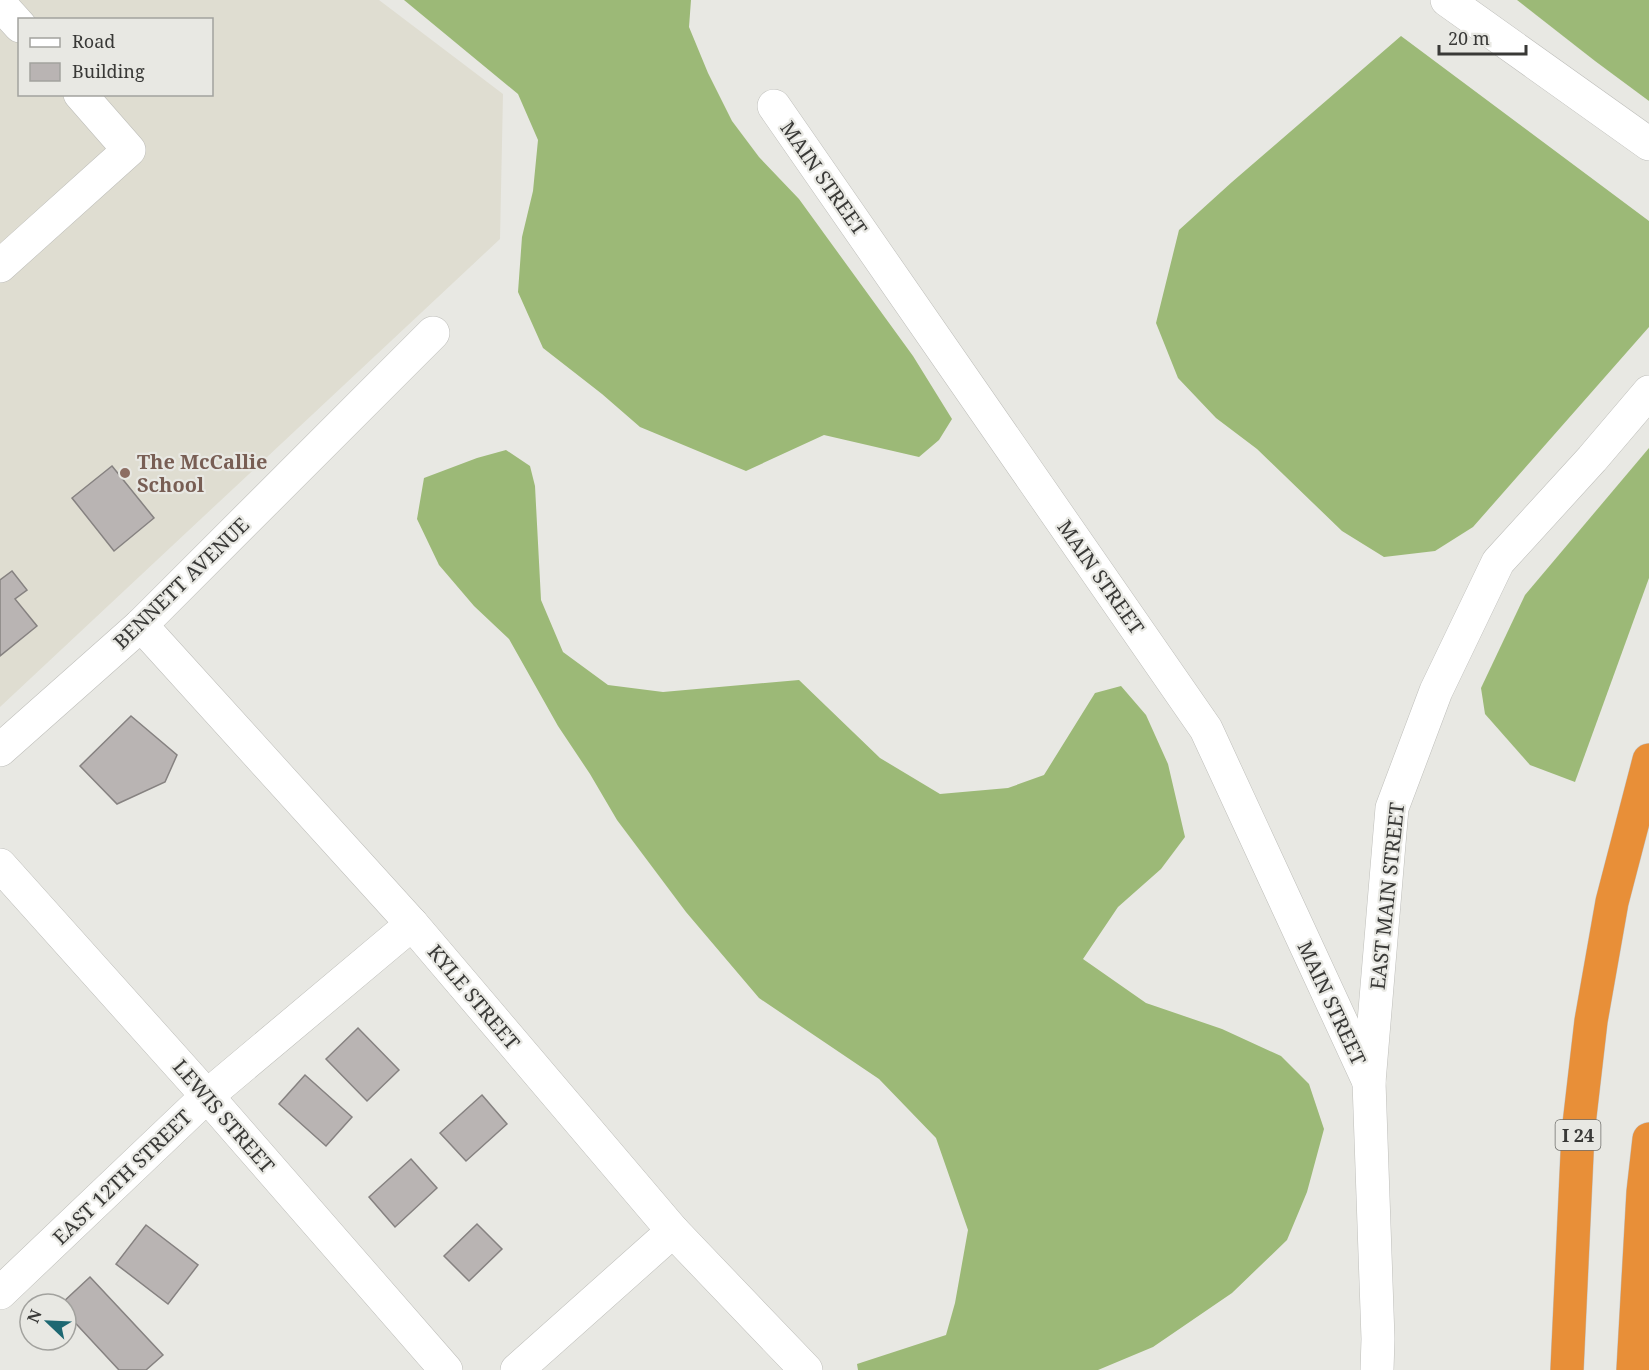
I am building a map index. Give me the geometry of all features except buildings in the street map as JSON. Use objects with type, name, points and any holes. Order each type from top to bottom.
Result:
[{"type":"highway","name":"I 24","points":[[1567,1370],[1578,1133],[1590,1021],[1612,902],[1649,760]]},
{"type":"highway","points":[[1633,1370],[1643,1192],[1649,1139]]},
{"type":"street","points":[[1448,0],[1490,32],[1616,118],[1649,144]]},
{"type":"street","points":[[0,4],[18,24]]},
{"type":"street","points":[[0,266],[129,150],[82,96]]},
{"type":"street","name":"MAIN STREET","points":[[774,106],[1206,729],[1369,1082]]},
{"type":"street","name":"BENNETT AVENUE","points":[[0,750],[141,625],[433,333]]},
{"type":"street","name":"EAST MAIN STREET","points":[[1377,1370],[1378,1339],[1369,1082],[1392,808],[1436,691],[1498,562],[1592,459],[1649,392]]},
{"type":"street","name":"KYLE STREET","points":[[141,625],[411,924],[673,1231],[806,1370]]},
{"type":"street","name":"LEWIS STREET","points":[[0,865],[207,1096],[446,1370]]},
{"type":"street","name":"EAST 12TH STREET","points":[[0,1293],[207,1096],[411,924]]},
{"type":"street","points":[[517,1370],[673,1231]]},
{"type":"shaded area","name":"The McCallie School","points":[[0,0],[379,0],[503,94],[500,239],[0,707]]},
{"type":"green space","points":[[404,0],[691,0],[689,27],[708,73],[732,121],[759,157],[799,199],[913,356],[952,419],[939,440],[919,457],[824,435],[746,471],[640,427],[543,348],[518,292],[522,237],[533,191],[538,140],[518,94]]},
{"type":"green space","points":[[1517,0],[1649,0],[1649,101],[1595,61]]},
{"type":"green space","points":[[1401,36],[1649,221],[1649,327],[1473,527],[1435,551],[1384,557],[1342,531],[1257,449],[1216,418],[1178,378],[1156,323],[1179,230]]},
{"type":"green space","points":[[1649,448],[1649,578],[1575,782],[1530,765],[1485,714],[1481,688],[1525,595]]},
{"type":"green space","points":[[506,450],[530,466],[535,486],[541,600],[563,652],[608,685],[663,692],[799,680],[880,758],[940,794],[1008,788],[1044,775],[1095,693],[1121,686],[1146,715],[1168,764],[1185,837],[1161,869],[1118,907],[1083,959],[1146,1003],[1222,1029],[1281,1056],[1309,1084],[1324,1129],[1307,1192],[1287,1240],[1232,1293],[1153,1347],[1098,1370],[858,1370],[857,1364],[946,1335],[955,1303],[968,1230],[936,1138],[879,1079],[759,998],[686,912],[617,820],[558,726],[509,639],[474,606],[439,565],[417,519],[424,478],[477,458]]},
{"type":"place","name":"The McCallie School","points":[[125,473]]}]
